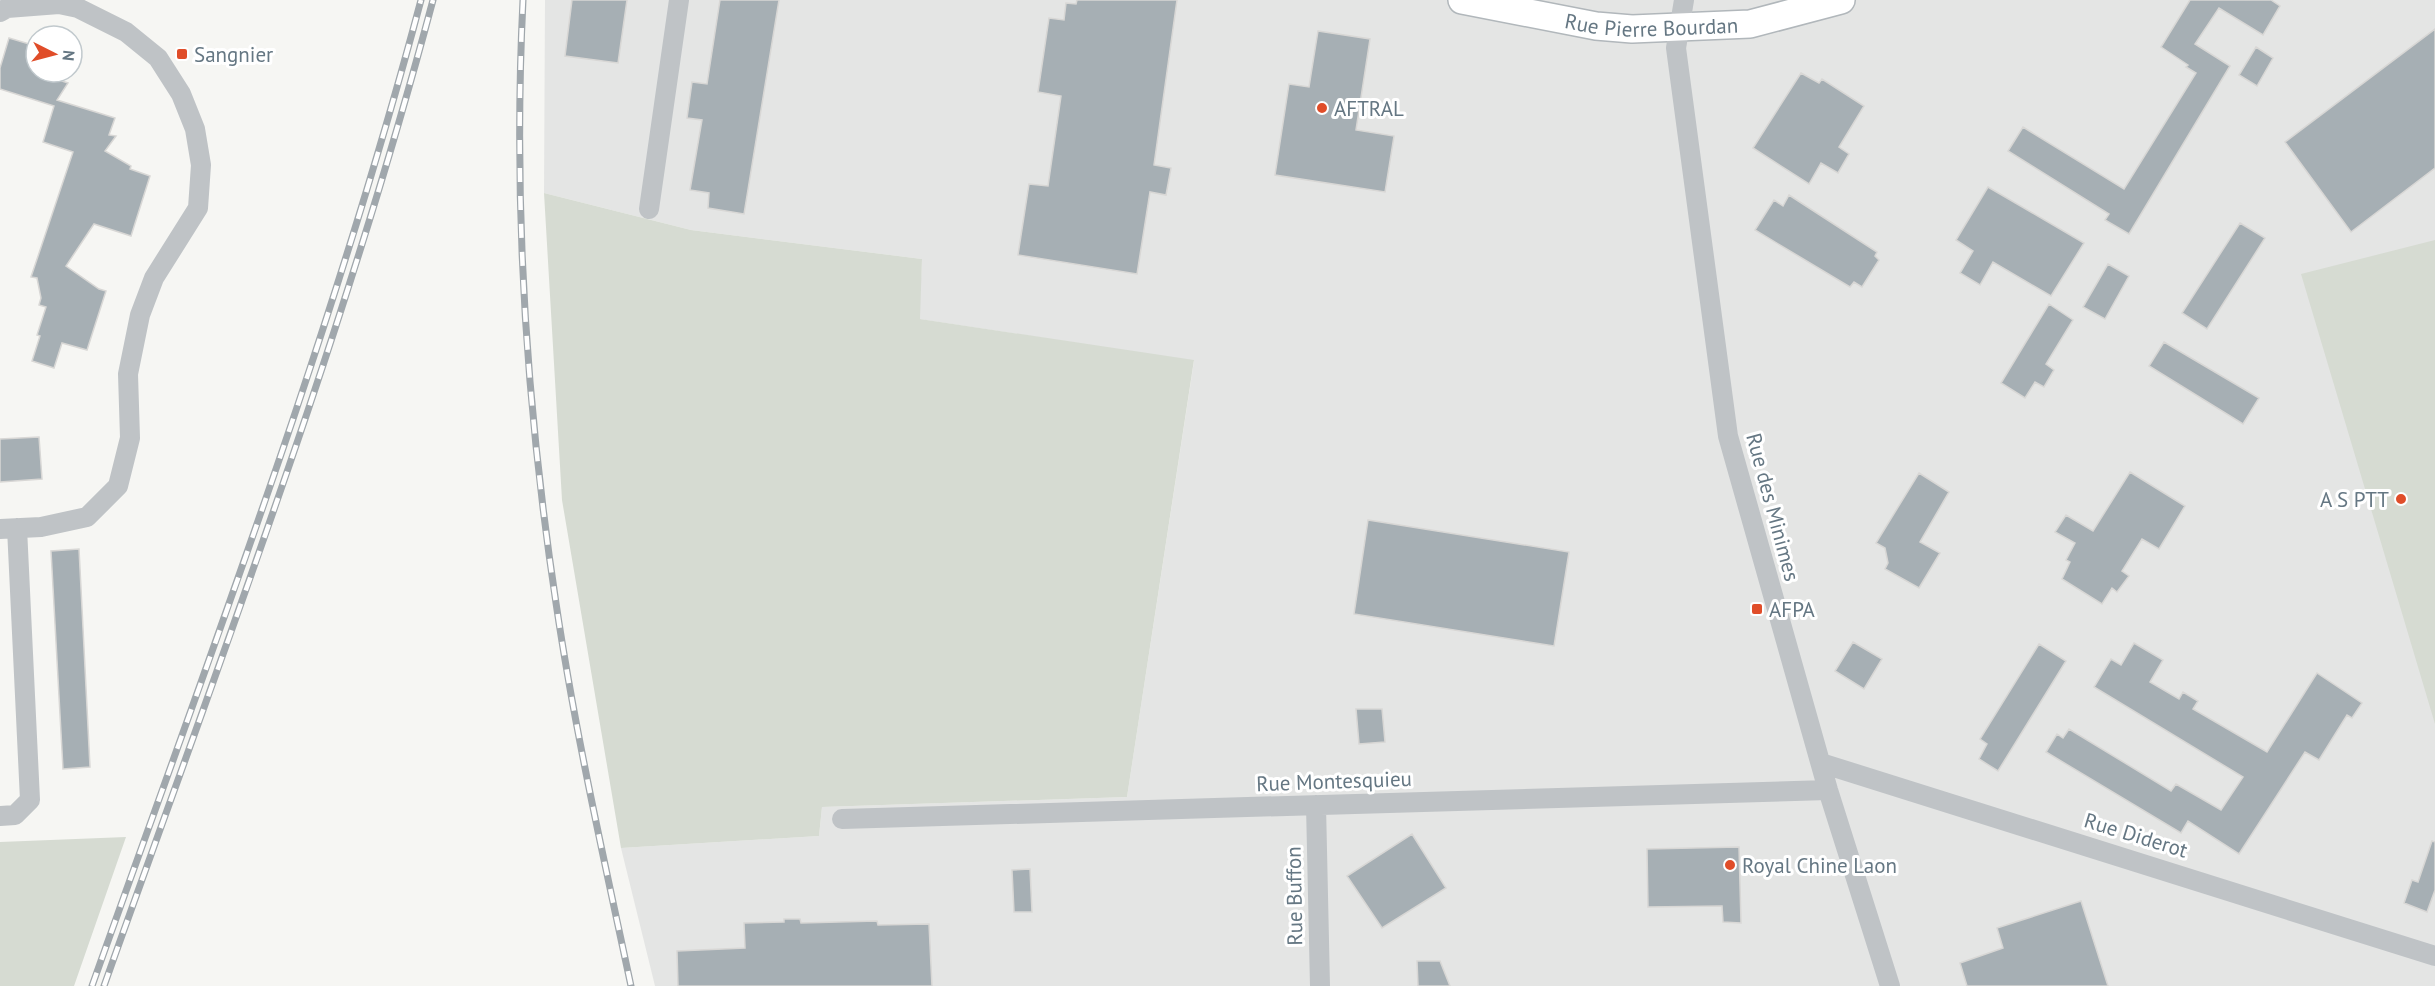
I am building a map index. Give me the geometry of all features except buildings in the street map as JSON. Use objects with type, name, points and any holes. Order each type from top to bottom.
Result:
[{"type":"street","points":[[649,209],[679,0]]},
{"type":"street","name":"Rue Pierre Bourdan","points":[[1462,0],[1596,26],[1632,29],[1749,24],[1840,0]]},
{"type":"street","name":"Rue des Minimes","points":[[1684,0],[1676,48],[1728,436],[1828,790],[1890,986]]},
{"type":"street","points":[[0,12],[7,8],[78,4],[126,32],[158,58],[181,94],[195,129],[201,165],[198,208],[154,278],[140,315],[128,374],[130,438],[118,486],[87,517],[41,527],[8,528],[30,800],[15,815],[0,816]]},
{"type":"street","name":"Rue Diderot","points":[[1821,763],[2435,956]]},
{"type":"street","name":"Rue Montesquieu","points":[[842,819],[1828,790]]},
{"type":"street","name":"Rue Buffon","points":[[1316,805],[1320,986]]},
{"type":"shaded area","points":[[545,0],[2435,0],[2435,986],[655,986],[621,848],[819,836],[822,807],[1127,797],[1194,361],[919,319],[922,259],[691,230],[544,193]]},
{"type":"shaded area","points":[[544,193],[691,230],[922,259],[920,319],[1194,360],[1127,797],[822,807],[819,836],[621,848],[562,500]]},
{"type":"shaded area","name":"A S PTT","points":[[2435,240],[2435,724],[2301,274]]},
{"type":"shaded area","points":[[126,837],[74,986],[0,986],[0,842]]},
{"type":"railway","points":[[92,986],[267,496],[348,250],[421,0]]},
{"type":"railway","points":[[104,986],[279,496],[360,250],[433,0]]},
{"type":"railway","points":[[523,0],[520,75],[521,227],[524,302],[537,453],[556,603],[572,699],[631,986]]},
{"type":"place","name":"Sangnier","points":[[182,54]]},
{"type":"place","name":"AFTRAL","points":[[1322,108]]},
{"type":"place","name":"A S PTT","points":[[2401,499]]},
{"type":"place","name":"AFPA","points":[[1757,609]]},
{"type":"place","name":"Royal Chine Laon","points":[[1730,865]]}]
